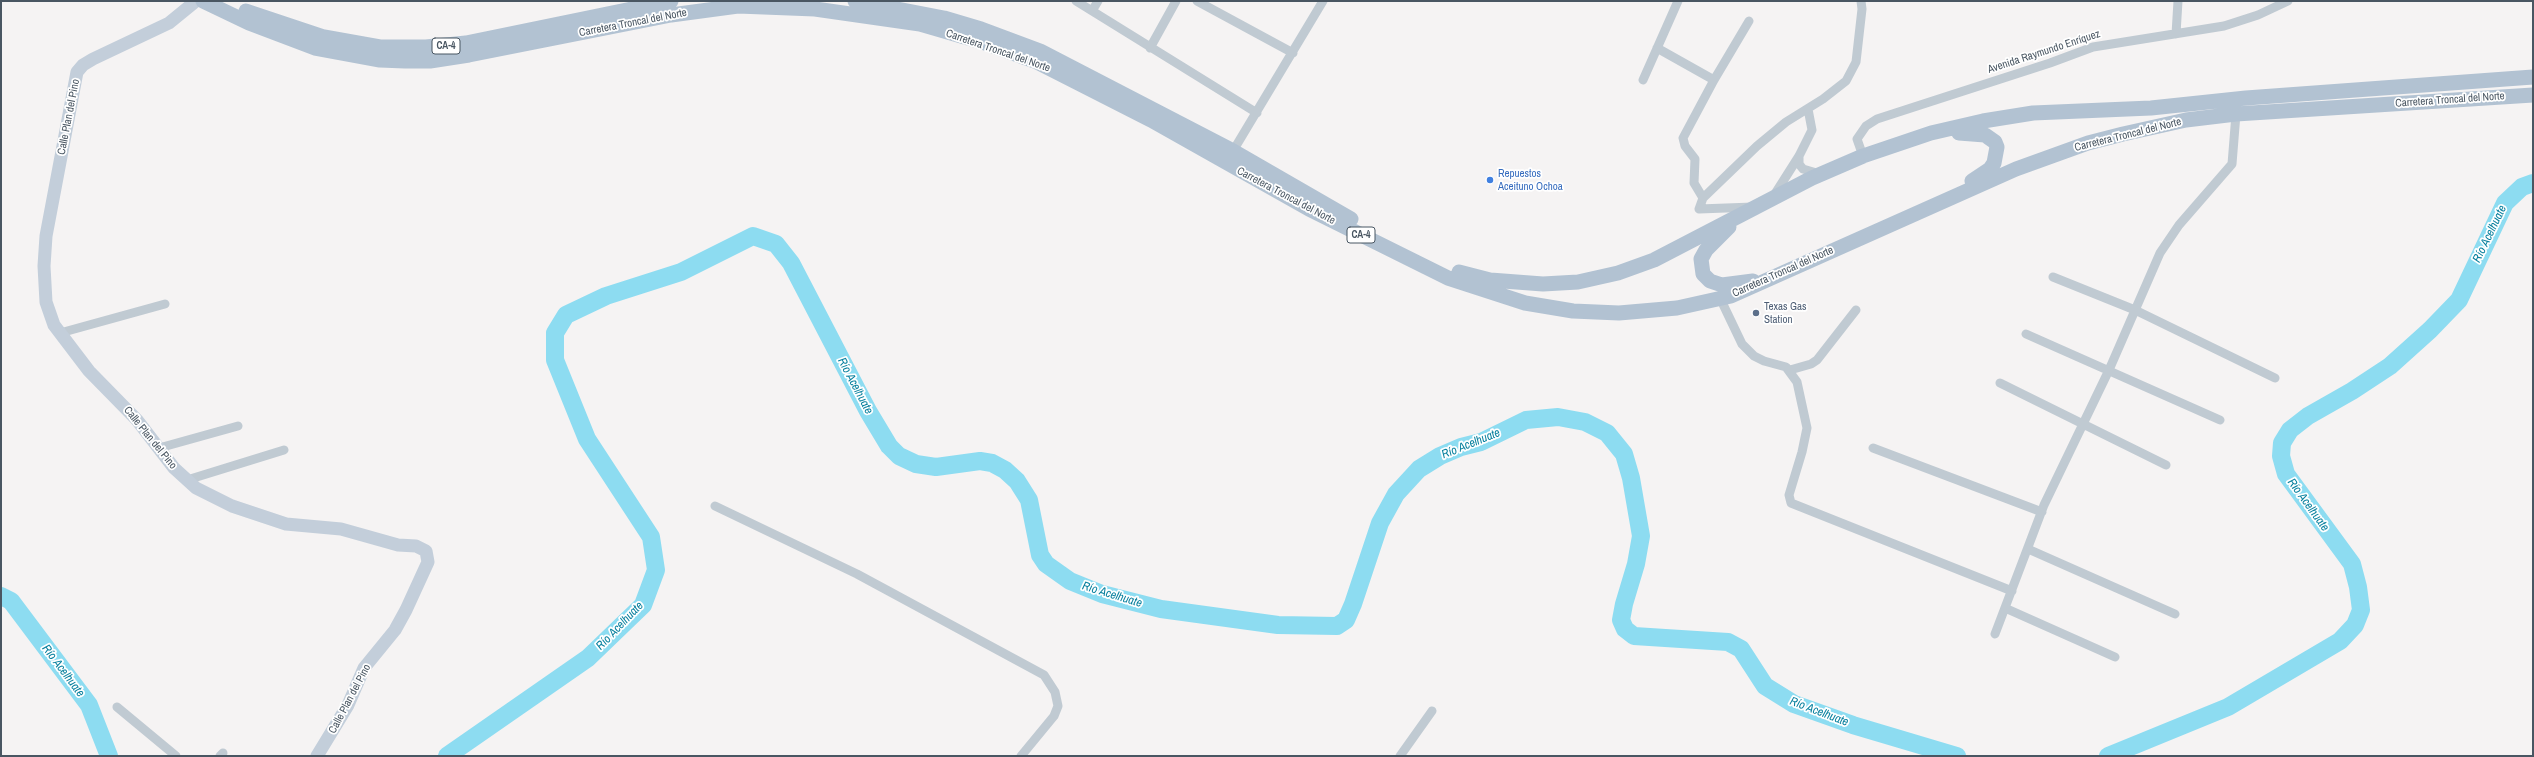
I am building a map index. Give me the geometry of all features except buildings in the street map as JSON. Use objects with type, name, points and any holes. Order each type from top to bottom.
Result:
[{"type":"main road","name":"Carretera Troncal del Norte","points":[[204,1],[249,23],[315,48],[380,60],[405,61],[430,61],[469,55],[671,15],[738,6],[815,9],[920,24],[982,42],[1037,62],[1151,120],[1328,219],[1421,266],[1476,288],[1525,303],[1619,313],[1677,308],[1720,298],[1774,278],[2016,169],[2088,144],[2186,120],[2236,114],[2533,95]]},
{"type":"main road","name":"Carretera Troncal del Norte","points":[[224,1],[253,14],[324,37],[380,47],[408,48],[466,43],[671,1]]},
{"type":"main road","name":"Carretera Troncal del Norte","points":[[855,1],[931,14],[981,29],[1033,49],[1087,74],[1233,151],[1333,210],[1437,263],[1490,280],[1560,284],[1618,274],[1654,260],[1772,197],[1821,174],[1863,156],[1931,133],[2033,113],[2151,108],[2246,98],[2533,77]]},
{"type":"main road","points":[[1931,133],[1981,133],[1994,142],[1998,152],[1990,169],[1936,204]]},
{"type":"main road","points":[[1748,210],[1706,250],[1701,259],[1703,274],[1710,281],[1722,285],[1774,278]]},
{"type":"street","name":"Calle Plan del Pino","points":[[196,1],[170,23],[93,59],[83,65],[78,72],[52,201],[44,258],[46,302],[50,317],[60,333],[89,371],[137,420],[174,468],[196,488],[232,506],[286,524],[341,529],[398,545],[421,547],[429,556],[406,610],[395,630],[364,668],[348,705],[317,756]]},
{"type":"street","points":[[1076,1],[1257,113]]},
{"type":"street","points":[[1092,10],[1098,1]]},
{"type":"street","points":[[1150,48],[1176,1]]},
{"type":"street","points":[[1196,1],[1293,53]]},
{"type":"street","points":[[1233,151],[1324,1]]},
{"type":"street","points":[[1643,80],[1678,1]]},
{"type":"street","points":[[1748,210],[1699,209],[1703,198],[1757,146],[1786,122],[1808,109],[1846,80],[1852,71],[1862,9],[1861,1]]},
{"type":"street","points":[[2176,34],[2178,1]]},
{"type":"street","name":"Avenida Raymundo Enríquez","points":[[1863,156],[1857,139],[1866,126],[1877,119],[2050,63],[2093,47],[2224,26],[2258,15],[2288,1]]},
{"type":"street","points":[[1703,198],[1694,183],[1695,159],[1685,146],[1684,138],[1714,80],[1749,21]]},
{"type":"street","points":[[1657,48],[1714,80]]},
{"type":"street","points":[[1772,197],[1799,156],[1812,130],[1808,109]]},
{"type":"street","points":[[1995,634],[2042,512],[2082,424],[2109,370],[2160,253],[2179,224],[2232,164],[2236,114]]},
{"type":"street","points":[[1799,156],[1799,164],[1803,169],[1821,174]]},
{"type":"street","points":[[2053,277],[2135,310],[2275,378]]},
{"type":"street","points":[[1720,298],[1742,344],[1754,356],[1790,370],[1811,364],[1817,360],[1856,310]]},
{"type":"street","points":[[60,333],[165,304]]},
{"type":"street","points":[[2026,334],[2220,420]]},
{"type":"street","points":[[1790,370],[1797,382],[1807,428],[1802,452],[1789,495],[1791,503],[2012,591]]},
{"type":"street","points":[[2000,383],[2166,465]]},
{"type":"street","points":[[159,448],[238,426]]},
{"type":"street","points":[[1873,448],[2042,512]]},
{"type":"street","points":[[187,480],[284,450]]},
{"type":"street","points":[[714,506],[857,574],[1044,675],[1055,692],[1058,706],[1054,716],[1021,756]]},
{"type":"street","points":[[2028,549],[2175,614]]},
{"type":"street","points":[[2005,608],[2115,657]]},
{"type":"street","points":[[117,707],[176,756]]},
{"type":"street","points":[[1400,756],[1432,710]]},
{"type":"waterway","name":"Río Acelhuate","points":[[2108,756],[2228,707],[2340,641],[2355,625],[2361,610],[2358,587],[2352,564],[2286,474],[2281,456],[2282,443],[2290,430],[2308,416],[2352,391],[2390,366],[2430,330],[2459,300],[2505,203],[2522,187],[2533,183]]},
{"type":"waterway","name":"Río Acelhuate","points":[[447,756],[588,658],[643,605],[656,570],[651,537],[587,439],[555,360],[555,333],[566,315],[606,296],[681,272],[753,236],[776,244],[791,263],[868,411],[889,446],[899,456],[916,464],[936,467],[980,461],[992,463],[1005,470],[1017,481],[1029,500],[1040,555],[1046,564],[1070,581],[1102,594],[1161,609],[1278,625],[1337,626],[1346,620],[1353,604],[1380,523],[1396,494],[1419,469],[1440,456],[1461,447],[1481,442],[1526,420],[1558,417],[1585,422],[1607,433],[1624,454],[1631,478],[1641,536],[1636,564],[1624,604],[1621,620],[1625,629],[1634,636],[1728,642],[1741,649],[1765,686],[1794,704],[1853,725],[1957,756]]},
{"type":"waterway","name":"Río Acelhuate","points":[[1,596],[11,601],[89,705],[109,756]]},
{"type":"place","name":"Repuestos Aceituno Ochoa","points":[[1490,180]]},
{"type":"place","name":"Texas Gas Station","points":[[1756,313]]}]
